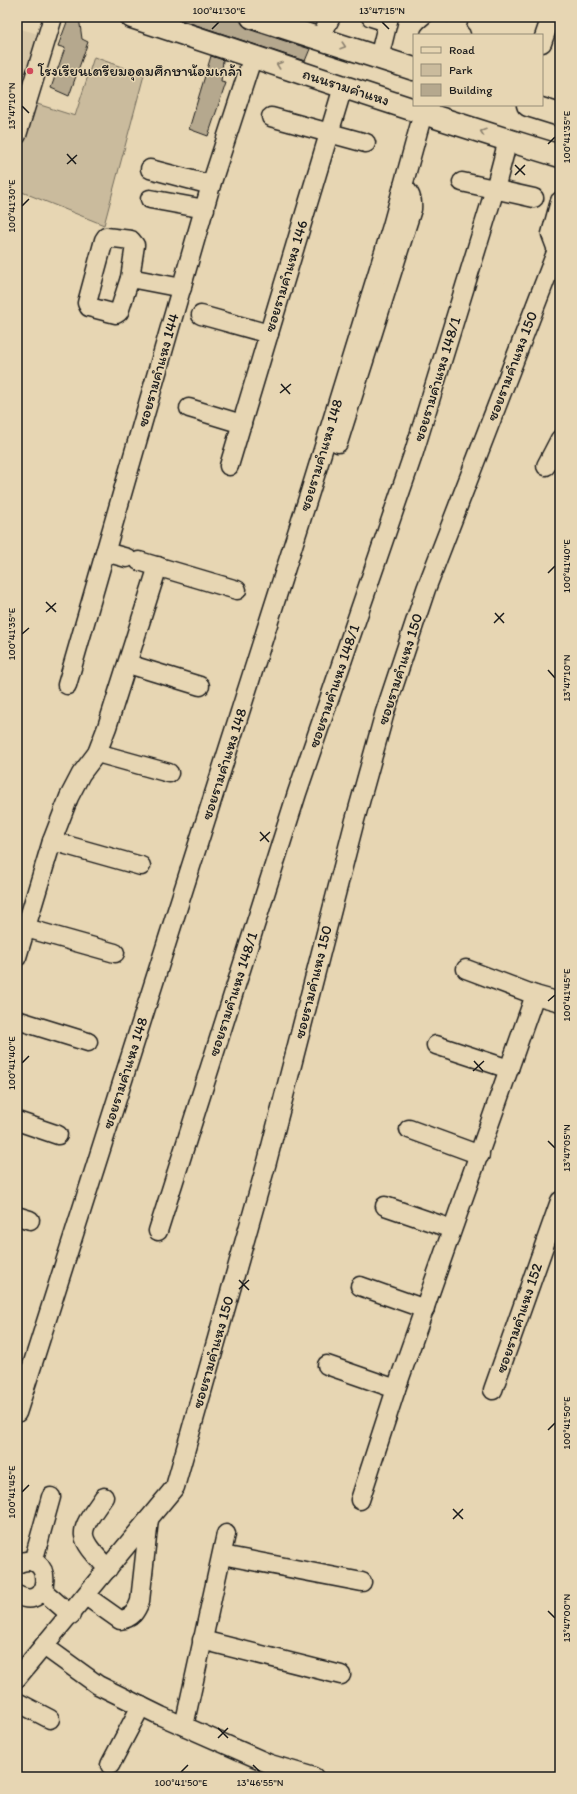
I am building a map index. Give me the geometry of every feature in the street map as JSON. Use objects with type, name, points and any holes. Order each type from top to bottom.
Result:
[{"type":"main road","name":"ถนนรามคำแหง","points":[[132,17],[423,113],[560,156]]},
{"type":"main road","points":[[252,17],[413,69]]},
{"type":"main road","points":[[531,106],[560,115]]},
{"type":"street","points":[[17,135],[53,17]]},
{"type":"street","points":[[320,38],[331,17]]},
{"type":"street","points":[[543,40],[551,17]]},
{"type":"street","points":[[379,58],[382,19]]},
{"type":"street","points":[[431,34],[438,29],[458,28]]},
{"type":"street","name":"ซอยรามคำแหง 144","points":[[67,685],[204,209],[254,56]]},
{"type":"street","name":"ซอยรามคำแหง 146","points":[[230,466],[343,87]]},
{"type":"street","name":"ซอยรามคำแหง 148","points":[[17,1413],[310,492],[403,186],[423,113]]},
{"type":"street","points":[[271,117],[366,143]]},
{"type":"street","name":"ซอยรามคำแหง 148/1","points":[[158,1231],[296,793],[414,452],[495,189],[508,140]]},
{"type":"street","points":[[150,169],[211,186]]},
{"type":"street","points":[[462,182],[534,198]]},
{"type":"street","points":[[324,488],[412,209],[413,203],[411,196],[403,186]]},
{"type":"street","points":[[150,199],[204,209]]},
{"type":"street","name":"ซอยรามคำแหง 150","points":[[17,1678],[71,1615],[175,1487],[267,1162],[355,820],[385,712],[426,589],[558,248],[551,234],[560,201]]},
{"type":"street","points":[[130,278],[182,288]]},
{"type":"street","points":[[201,315],[269,334]]},
{"type":"street","points":[[189,408],[242,424]]},
{"type":"street","points":[[546,466],[560,439]]},
{"type":"street","points":[[105,552],[158,566],[237,590]]},
{"type":"street","points":[[17,957],[52,841],[68,797],[81,774],[97,753],[128,664],[158,566]]},
{"type":"street","points":[[128,664],[200,686]]},
{"type":"street","points":[[97,753],[169,773]]},
{"type":"street","points":[[52,841],[141,866]]},
{"type":"street","points":[[26,928],[115,953]]},
{"type":"street","points":[[466,969],[535,995],[560,1002]]},
{"type":"street","points":[[360,1500],[396,1389],[425,1310],[452,1229],[480,1155],[535,995]]},
{"type":"street","points":[[17,1020],[88,1042]]},
{"type":"street","points":[[436,1045],[509,1069]]},
{"type":"street","points":[[17,1121],[58,1134]]},
{"type":"street","points":[[409,1129],[480,1155]]},
{"type":"street","name":"ซอยรามคำแหง 152","points":[[494,1390],[560,1201]]},
{"type":"street","points":[[385,1206],[452,1229]]},
{"type":"street","points":[[360,1286],[425,1310]]},
{"type":"street","points":[[327,1365],[396,1389]]},
{"type":"street","points":[[17,1596],[21,1598],[33,1598],[42,1590],[46,1580],[42,1569],[25,1563],[51,1497]]},
{"type":"street","points":[[104,1497],[83,1528],[84,1538],[88,1547],[108,1569]]},
{"type":"street","points":[[86,1596],[120,1620],[128,1619],[135,1613],[140,1601],[149,1519]]},
{"type":"street","points":[[184,1726],[226,1534]]},
{"type":"street","points":[[222,1555],[362,1582]]},
{"type":"street","points":[[42,1590],[71,1615]]},
{"type":"street","points":[[202,1640],[341,1675]]},
{"type":"street","points":[[44,1646],[98,1685],[184,1726],[267,1770],[314,1777]]},
{"type":"street","points":[[17,1702],[50,1719]]},
{"type":"street","points":[[110,1765],[141,1706]]},
{"type":"shaded area","name":"โรงเรียนเตรียมอุดมศึกษาน้อมเกล้า","points":[[17,28],[53,38],[17,159]]},
{"type":"green space","points":[[94,57],[144,75],[104,225],[17,190],[17,159],[34,103],[75,116]]},
{"type":"building","points":[[65,17],[79,17],[82,39],[88,42],[69,96],[51,88],[65,48],[58,46],[67,22]]},
{"type":"building","points":[[172,17],[240,17],[243,25],[248,29],[310,49],[305,61]]},
{"type":"building","points":[[211,56],[223,60],[221,82],[226,83],[208,136],[189,129]]},
{"type":"place","name":"โรงเรียนเตรียมอุดมศึกษาน้อมเกล้า","points":[[30,71]]}]
